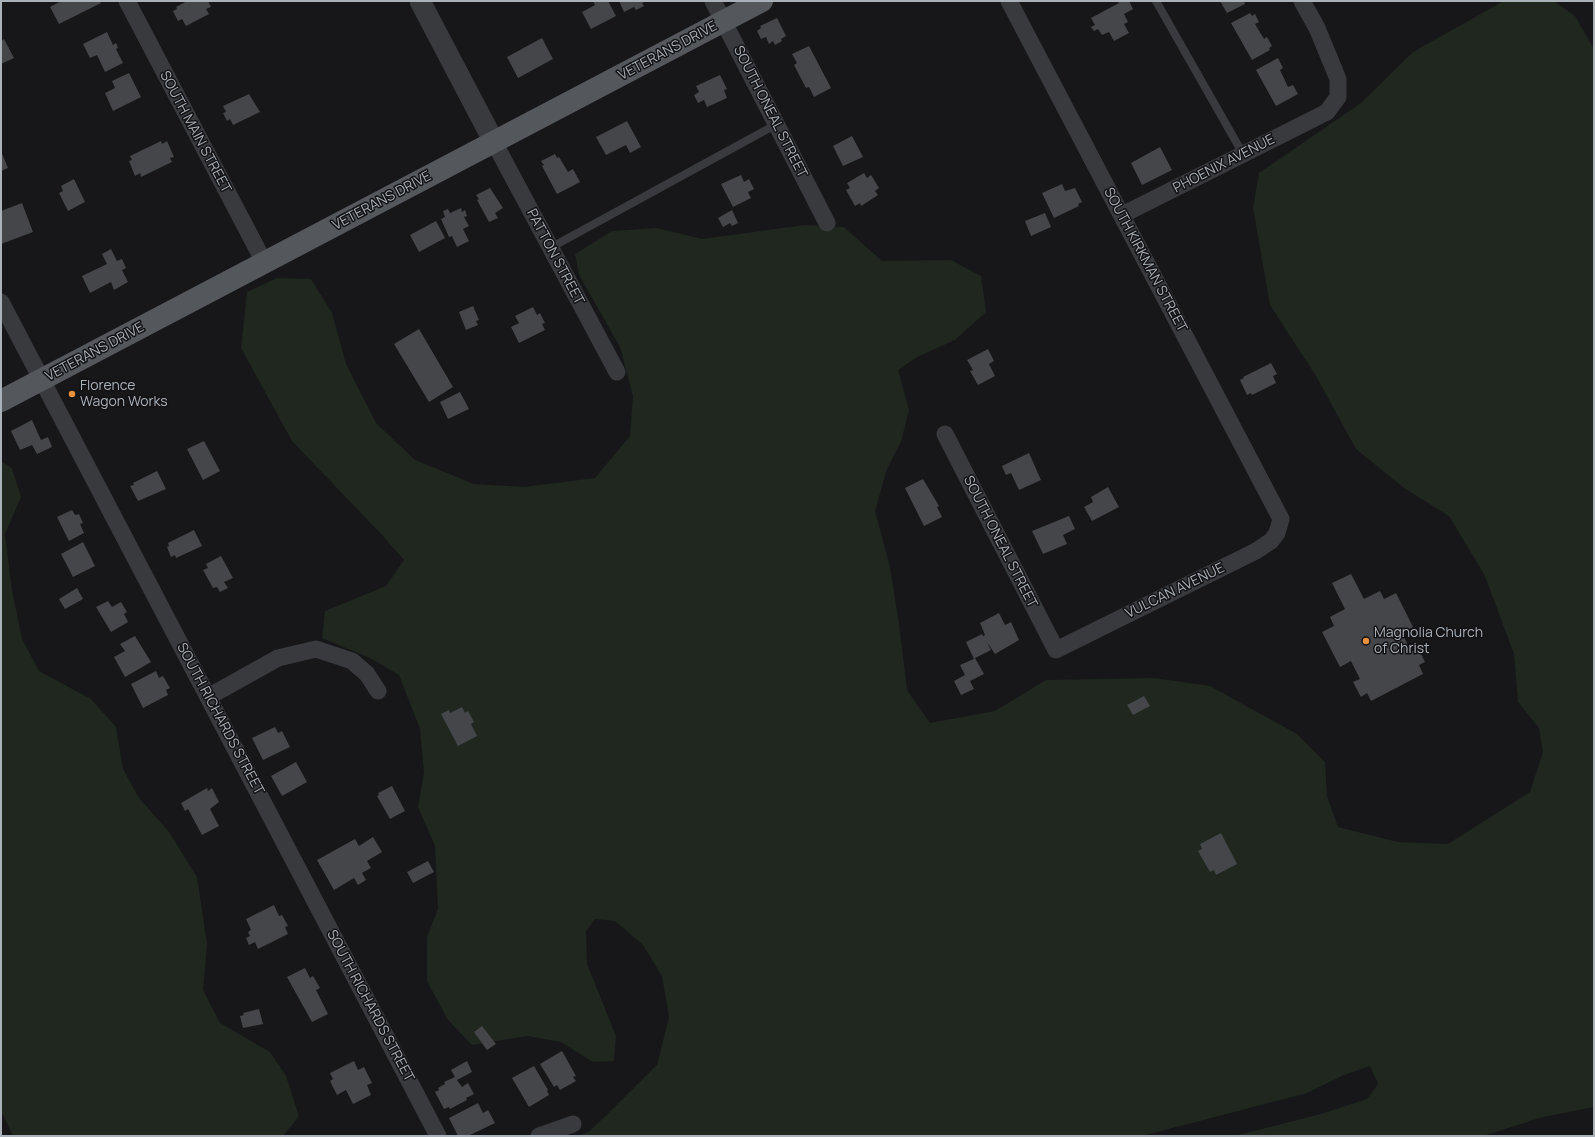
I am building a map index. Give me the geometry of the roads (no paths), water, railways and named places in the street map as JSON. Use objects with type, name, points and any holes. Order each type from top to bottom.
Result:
[{"type":"main road","name":"VETERANS DRIVE","points":[[1,401],[762,1]]},
{"type":"street","name":"SOUTH MAIN STREET","points":[[127,1],[264,262]]},
{"type":"street","points":[[420,1],[494,142]]},
{"type":"street","name":"SOUTH ONEAL STREET","points":[[713,1],[827,223]]},
{"type":"street","name":"SOUTH KIRKMAN STREET","points":[[1009,1],[1281,518]]},
{"type":"street","name":"PHOENIX AVENUE","points":[[1122,215],[1327,112],[1338,97],[1338,79],[1317,28],[1302,1]]},
{"type":"street","name":"PATTON STREET","points":[[494,142],[617,372]]},
{"type":"street","name":"SOUTH RICHARDS STREET","points":[[1,302],[438,1136]]},
{"type":"street","name":"SOUTH ONEAL STREET","points":[[945,434],[1056,650]]},
{"type":"street","name":"VULCAN AVENUE","points":[[1056,650],[1256,551],[1272,541],[1277,533],[1281,518]]},
{"type":"street","points":[[208,697],[278,658],[316,649],[352,661],[367,674],[378,691]]},
{"type":"street","points":[[539,1136],[573,1124]]},
{"type":"lane","points":[[1156,1],[1243,154]]},
{"type":"lane","points":[[550,248],[777,124]]},
{"type":"place","name":"Florence Wagon Works","points":[[72,394]]},
{"type":"place","name":"Magnolia Church of Christ","points":[[1366,641]]}]
